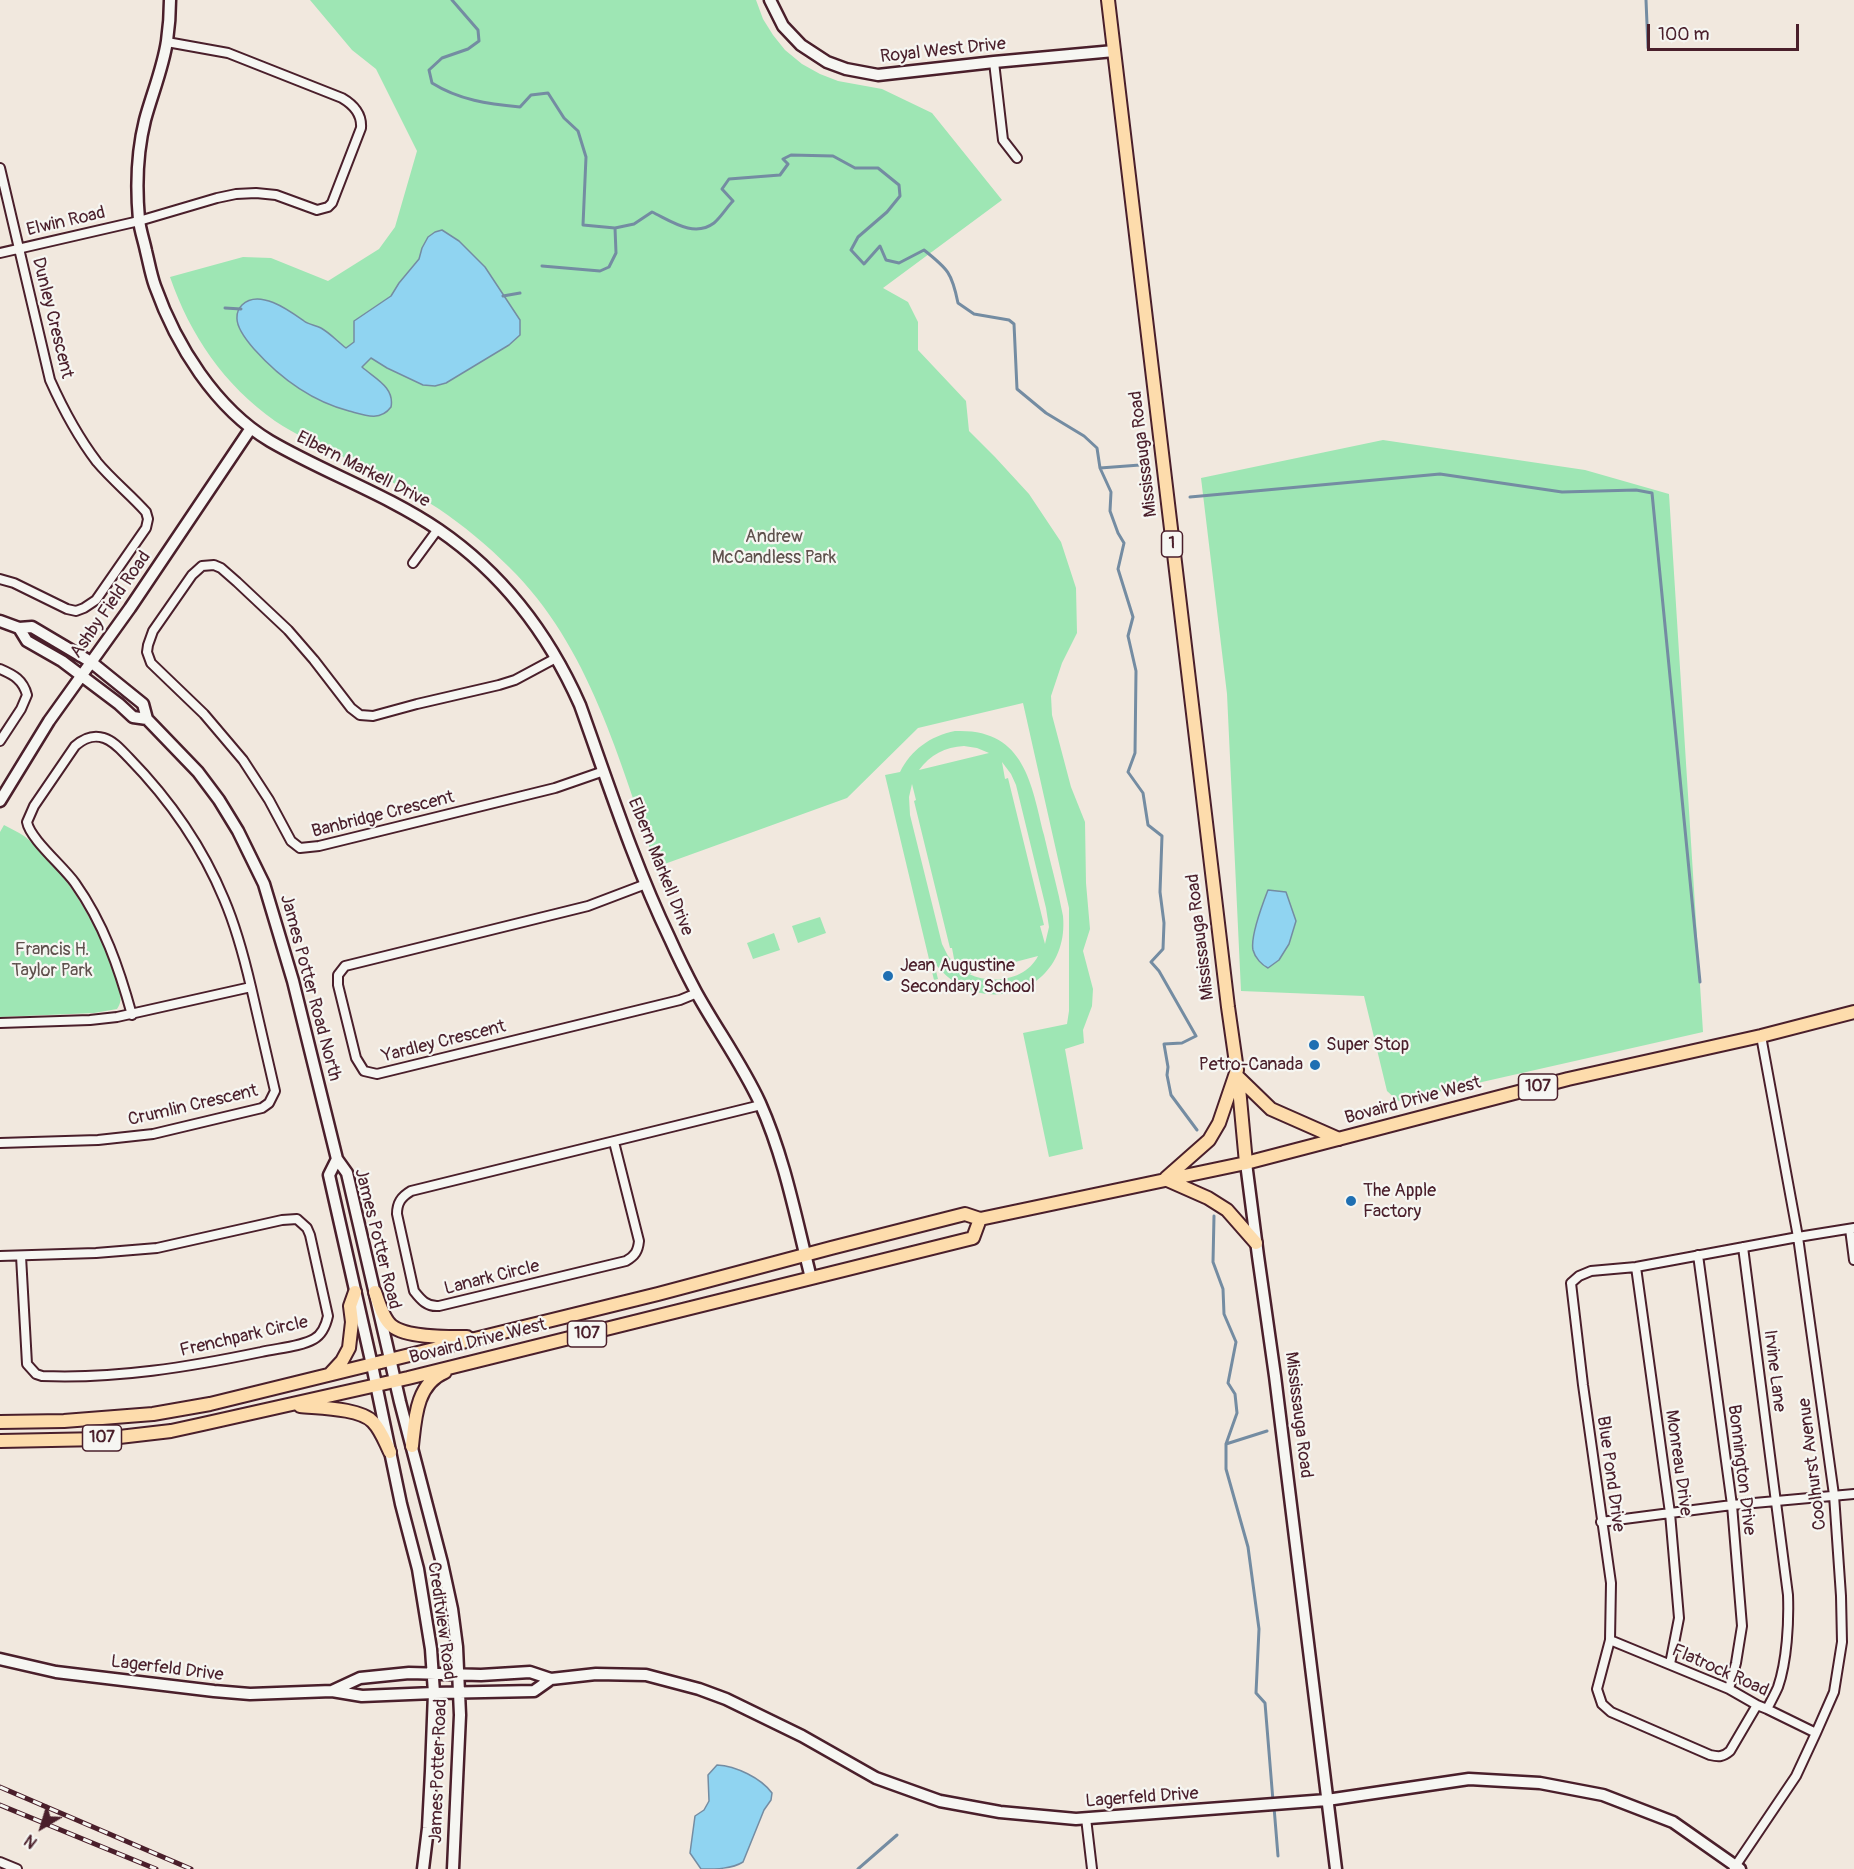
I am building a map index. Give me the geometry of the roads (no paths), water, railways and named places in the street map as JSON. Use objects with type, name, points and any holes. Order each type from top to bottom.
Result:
[{"type":"main road","name":"Mississauga Road","points":[[1108,0],[1228,1008],[1238,1074],[1246,1162]]},
{"type":"main road","name":"Bovaird Drive West","points":[[0,1422],[64,1421],[153,1414],[210,1404],[658,1294],[965,1214],[980,1219],[1246,1162],[1568,1079],[1761,1036],[1854,1012]]},
{"type":"main road","points":[[1256,1243],[1227,1210],[1208,1198],[1165,1179],[1209,1140],[1219,1123],[1238,1074],[1271,1110],[1339,1139]]},
{"type":"main road","name":"Bovaird Drive West","points":[[0,1441],[102,1438],[171,1431],[290,1405],[973,1238],[980,1219]]},
{"type":"main road","points":[[329,1375],[350,1348],[352,1322],[350,1306],[355,1292]]},
{"type":"main road","points":[[375,1293],[385,1317],[393,1326],[403,1331],[438,1337],[486,1336]]},
{"type":"main road","points":[[412,1446],[420,1397],[431,1382],[439,1375],[476,1360]]},
{"type":"main road","points":[[290,1405],[340,1410],[363,1416],[373,1421],[390,1452]]},
{"type":"street","name":"Elbern Markell Drive","points":[[170,0],[167,42],[145,122],[138,178],[139,221],[154,284],[176,334],[213,389],[228,407],[251,428],[314,464],[397,504],[438,529],[475,557],[507,588],[533,620],[567,677],[580,705],[646,884],[670,939],[697,993],[760,1105],[774,1137],[811,1278]]},
{"type":"street","name":"Royal West Drive","points":[[771,0],[783,26],[801,45],[827,62],[846,69],[878,75],[1114,51]]},
{"type":"street","name":"Elwin Road","points":[[0,253],[139,221],[236,194],[276,195],[312,208],[323,209],[332,203],[362,123],[357,111],[349,102],[228,53],[167,42]]},
{"type":"street","points":[[994,62],[1003,140],[1017,158]]},
{"type":"street","points":[[0,168],[19,249]]},
{"type":"street","name":"Dunley Crescent","points":[[0,579],[14,583],[67,609],[76,611],[84,608],[96,600],[146,528],[148,519],[146,512],[98,462],[62,407],[48,371],[19,249]]},
{"type":"street","name":"Ashby Field Road","points":[[0,801],[33,746],[190,521],[251,428]]},
{"type":"street","points":[[413,563],[438,529]]},
{"type":"street","name":"Banbridge Crescent","points":[[556,658],[516,680],[499,685],[374,716],[360,715],[351,708],[288,630],[237,582],[214,565],[202,566],[192,574],[153,631],[147,645],[151,663],[204,714],[243,760],[269,800],[291,841],[300,848],[320,846],[555,788],[604,771]]},
{"type":"street","points":[[0,621],[19,628],[32,627],[91,662],[143,704],[147,719],[133,717],[120,704],[82,676],[27,641],[19,628]]},
{"type":"street","points":[[0,669],[19,680],[27,695],[21,709],[0,741]]},
{"type":"street","name":"James Potter Road North","points":[[147,719],[198,772],[219,800],[238,831],[264,884],[293,981],[337,1159]]},
{"type":"street","points":[[0,1023],[90,1020],[132,1015],[251,987],[245,960],[229,912],[215,878],[196,842],[154,786],[110,740],[102,737],[89,737],[75,746],[34,806],[27,822],[32,835],[65,870],[90,905],[116,960],[132,1015]]},
{"type":"street","name":"Yardley Crescent","points":[[646,884],[588,906],[345,966],[338,975],[338,985],[356,1058],[364,1071],[377,1074],[680,1000],[697,993]]},
{"type":"street","name":"Crumlin Crescent","points":[[0,1143],[98,1140],[153,1134],[266,1107],[273,1097],[274,1084],[251,987]]},
{"type":"street","name":"Coolhurst Avenue","points":[[1736,1868],[1796,1776],[1834,1692],[1842,1642],[1834,1495],[1798,1237],[1761,1036]]},
{"type":"street","name":"Lanark Circle","points":[[614,1142],[639,1241],[638,1249],[631,1258],[439,1306],[432,1306],[414,1291],[397,1214],[397,1206],[411,1191],[760,1105]]},
{"type":"street","name":"James Potter Road","points":[[376,1385],[329,1175],[337,1159],[347,1173],[395,1380]]},
{"type":"street","name":"Mississauga Road","points":[[1246,1162],[1336,1869]]},
{"type":"street","name":"Frenchpark Circle","points":[[0,1256],[96,1253],[157,1248],[282,1220],[297,1219],[307,1228],[310,1235],[328,1316],[327,1323],[320,1335],[308,1342],[236,1357],[166,1370],[108,1375],[42,1376],[36,1374],[27,1364],[21,1256]]},
{"type":"street","points":[[1852,1229],[1854,1260]]},
{"type":"street","name":"Blue Pond Drive","points":[[1757,1706],[1730,1751],[1719,1757],[1617,1714],[1602,1704],[1597,1689],[1610,1640],[1611,1583],[1601,1522],[1571,1283],[1579,1276],[1591,1271],[1636,1267],[1852,1229]]},
{"type":"street","name":"Irvine Lane","points":[[1743,1247],[1788,1595],[1789,1623],[1778,1686],[1767,1709]]},
{"type":"street","name":"Bonnington Drive","points":[[1698,1255],[1732,1505],[1742,1626],[1729,1689]]},
{"type":"street","name":"Monreau Drive","points":[[1636,1267],[1670,1513],[1679,1618],[1670,1664]]},
{"type":"street","name":"Creditview Road","points":[[395,1380],[451,1602],[458,1674]]},
{"type":"street","name":"Creditview Road","points":[[376,1385],[401,1504],[418,1569],[434,1674],[429,1808],[423,1867]]},
{"type":"street","points":[[1601,1522],[1775,1500],[1854,1494]]},
{"type":"street","name":"Flatrock Road","points":[[1610,1640],[1729,1689],[1757,1706],[1816,1733]]},
{"type":"street","name":"Lagerfeld Drive","points":[[0,1659],[56,1672],[214,1691],[267,1694],[332,1691],[362,1696],[534,1691],[551,1679]]},
{"type":"street","name":"Lagerfeld Drive","points":[[332,1691],[360,1678],[409,1673],[481,1675],[530,1672],[551,1679],[596,1674],[646,1675],[699,1689],[726,1699],[802,1736],[876,1778],[940,1801],[1000,1812],[1076,1819],[1327,1800],[1469,1779],[1540,1783],[1602,1795],[1673,1822],[1736,1868]]},
{"type":"street","name":"James Potter Road","points":[[453,1869],[459,1756],[458,1674]]},
{"type":"street","points":[[1086,1818],[1092,1869]]},
{"type":"street","points":[[0,1862],[16,1869]]},
{"type":"water","points":[[442,230],[459,241],[485,267],[520,320],[520,335],[509,345],[446,383],[435,386],[423,385],[371,358],[362,367],[378,379],[390,394],[391,407],[382,415],[360,414],[335,407],[309,395],[285,379],[264,360],[240,330],[237,317],[241,306],[249,300],[265,300],[283,307],[306,322],[328,332],[346,348],[354,342],[354,321],[391,296],[419,259],[428,237]]},
{"type":"water","points":[[1268,890],[1286,892],[1296,921],[1289,944],[1279,960],[1268,968],[1261,963],[1253,950],[1253,937]]},
{"type":"water","points":[[717,1765],[732,1768],[755,1778],[772,1793],[771,1800],[764,1810],[743,1862],[718,1869],[701,1869],[690,1853],[695,1816],[704,1810],[709,1801],[708,1775]]},
{"type":"waterway","points":[[452,0],[478,30],[479,41],[468,49],[442,58],[429,70],[432,83],[453,94],[474,100],[520,107],[531,95],[548,93],[564,118],[578,131],[586,157],[583,225],[615,228],[634,224],[652,212],[683,227],[699,229],[706,227],[717,221],[733,201],[722,189],[729,179],[780,175],[788,164],[783,159],[791,155],[833,156],[855,168],[878,168],[899,185],[900,196],[887,212],[858,237],[851,250],[864,264],[880,246],[886,260],[899,263],[924,250],[948,272],[958,303],[974,314],[1009,320],[1014,324],[1017,389],[1046,413],[1084,436],[1097,448],[1100,468],[1111,492],[1110,511],[1124,543],[1118,569],[1133,617],[1128,636],[1136,671],[1135,753],[1128,772],[1143,793],[1148,825],[1162,836],[1160,892],[1164,923],[1163,949],[1151,962],[1159,971],[1196,1036],[1182,1043],[1164,1044],[1167,1075],[1171,1095],[1197,1130]]},
{"type":"waterway","points":[[1646,0],[1648,48]]},
{"type":"waterway","points":[[542,266],[600,271],[609,267],[616,253],[615,228]]},
{"type":"waterway","points":[[503,296],[520,293]]},
{"type":"waterway","points":[[225,308],[241,309]]},
{"type":"waterway","points":[[1100,468],[1140,465]]},
{"type":"waterway","points":[[1190,497],[1440,474],[1562,492],[1636,490],[1652,493],[1700,982]]},
{"type":"waterway","points":[[1214,1216],[1213,1262],[1223,1289],[1224,1314],[1236,1342],[1228,1383],[1235,1394],[1237,1413],[1226,1444],[1226,1469],[1248,1547],[1259,1629],[1256,1693],[1265,1703],[1273,1801]]},
{"type":"waterway","points":[[1226,1444],[1267,1431]]},
{"type":"waterway","points":[[1274,1807],[1278,1856]]},
{"type":"waterway","points":[[858,1869],[897,1835]]},
{"type":"railway","points":[[0,1787],[191,1869]]},
{"type":"railway","points":[[0,1805],[156,1869]]},
{"type":"place","name":"Jean Augustine Secondary School","points":[[888,976]]},
{"type":"place","name":"Super Stop","points":[[1314,1045]]},
{"type":"place","name":"Petro-Canada","points":[[1315,1065]]},
{"type":"place","name":"The Apple Factory","points":[[1351,1201]]},
{"type":"park label","name":"Andrew McCandless Park","points":[[774,547]]},
{"type":"park label","name":"Francis H. Taylor Park","points":[[52,960]]}]
